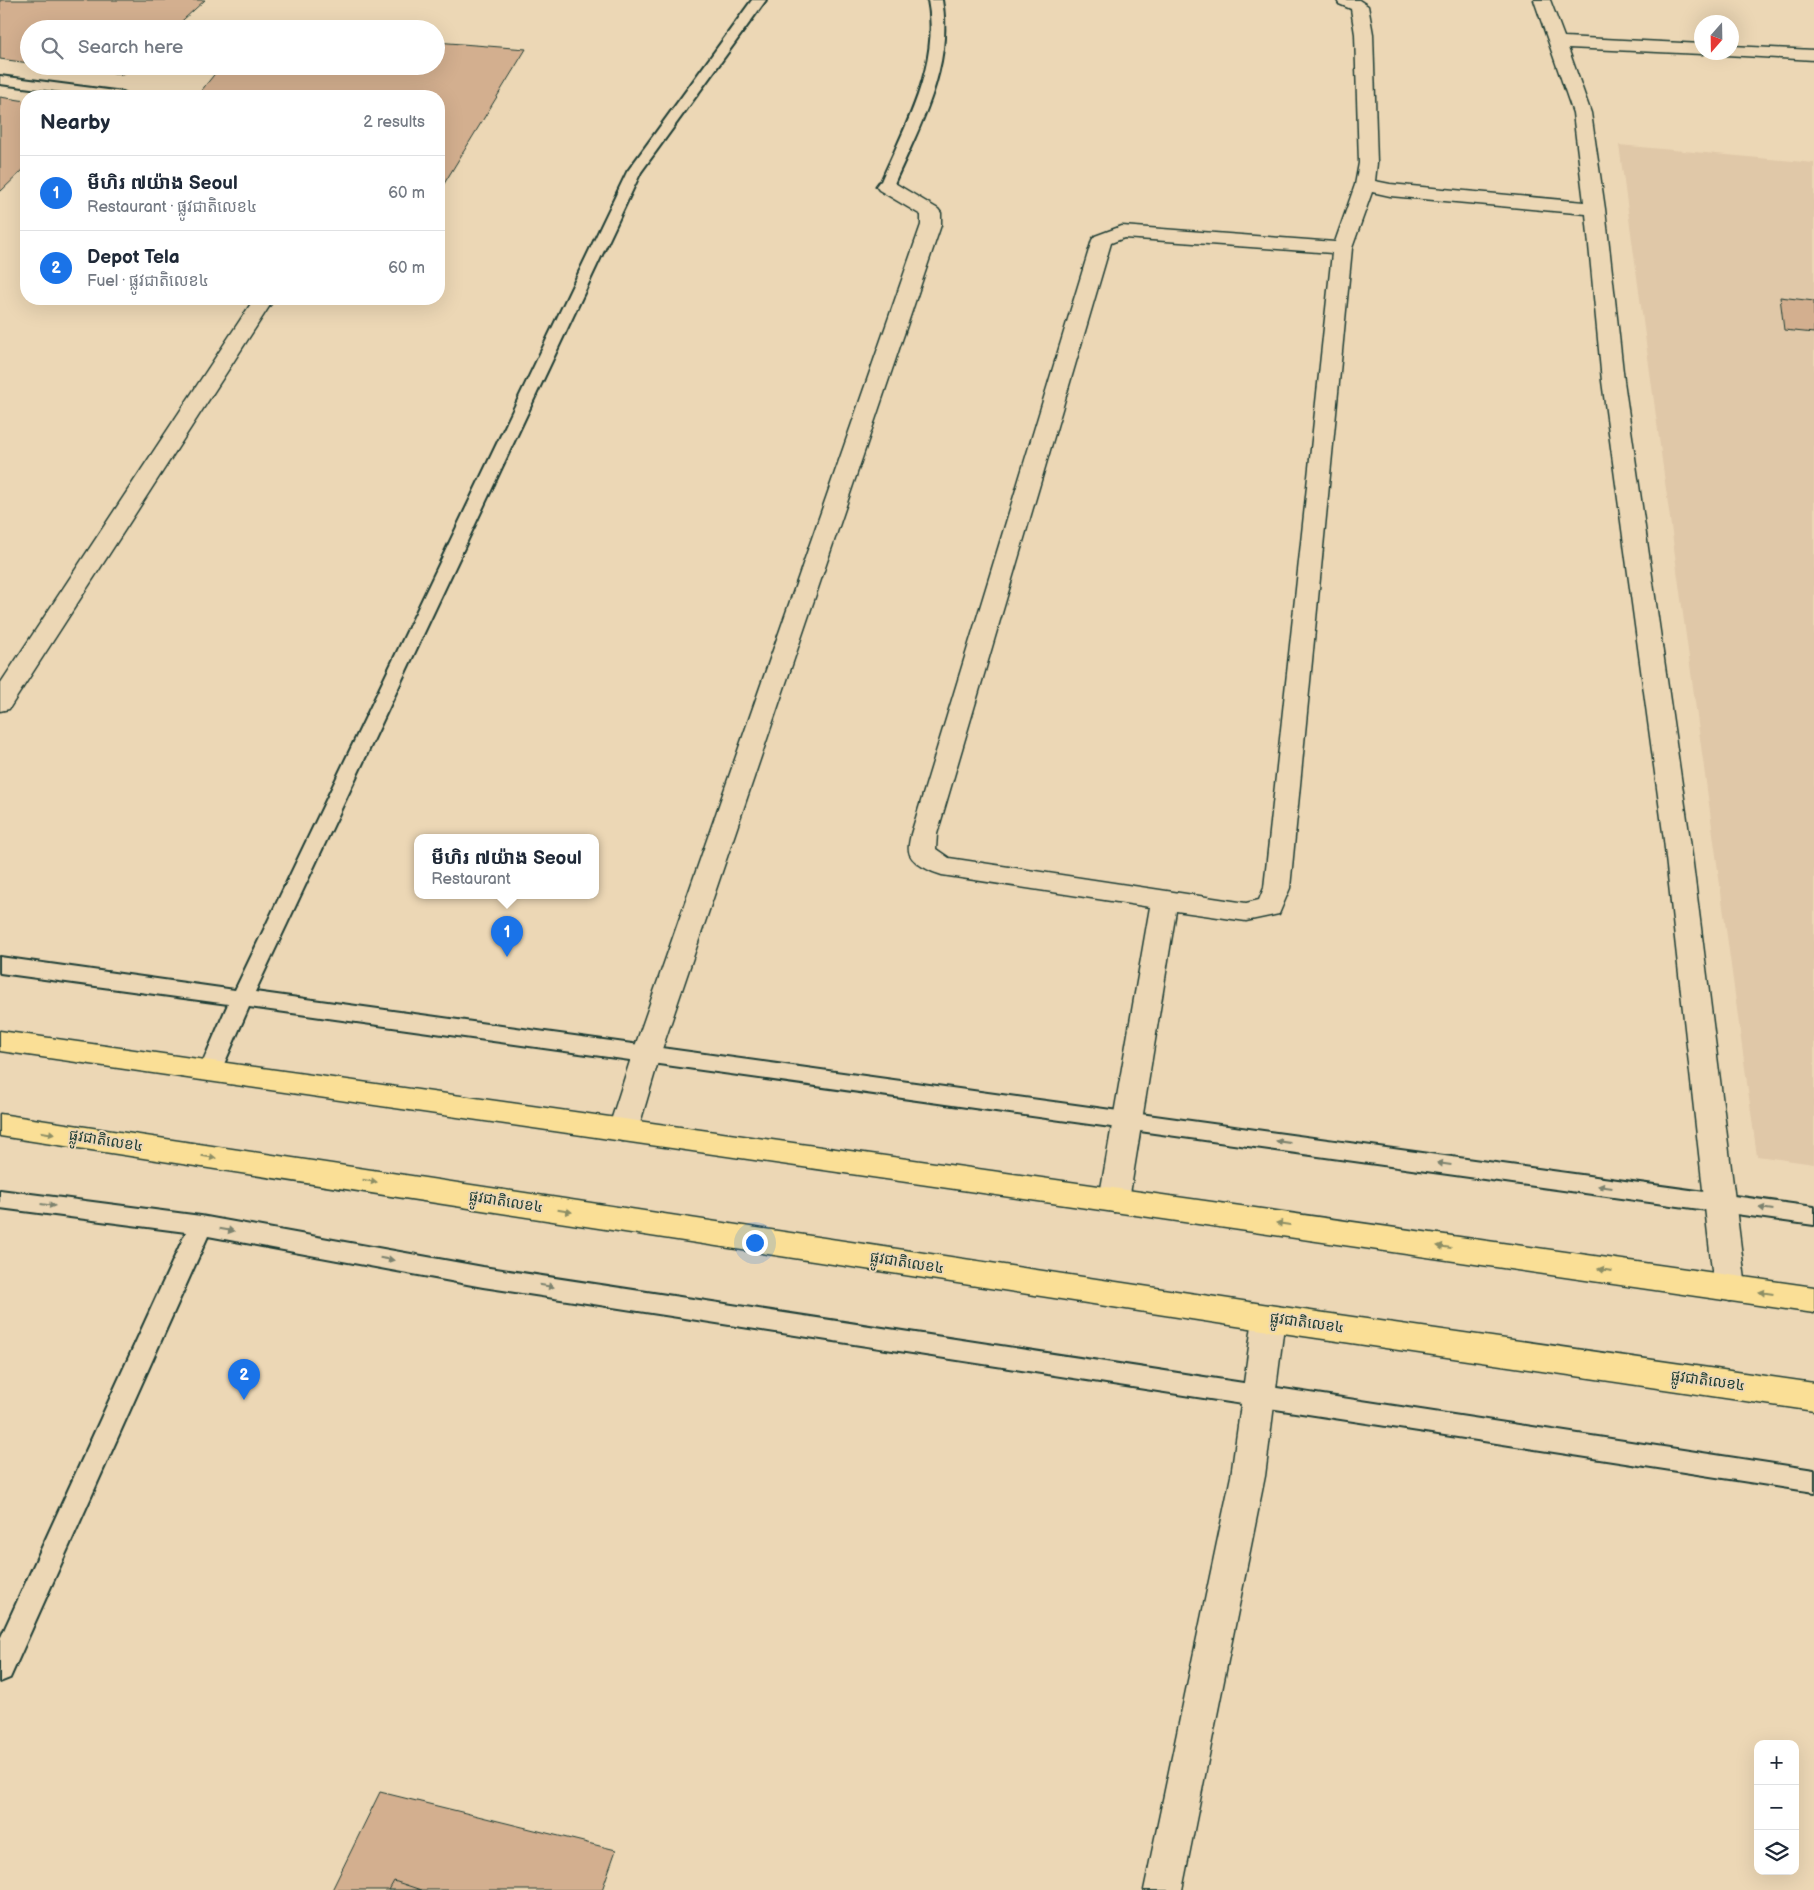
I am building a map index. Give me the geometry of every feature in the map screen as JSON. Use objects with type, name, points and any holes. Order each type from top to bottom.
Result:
[{"type":"highway","points":[[0,1040],[1814,1300]]},
{"type":"highway","name":"ផ្លូវជាតិលេខ៤","points":[[0,1125],[1269,1318],[1814,1397]]},
{"type":"street","points":[[1342,248],[1122,232],[1102,240],[924,834],[922,852],[942,866],[1246,912],[1269,907],[1277,888],[1342,248],[1364,185],[1368,163],[1364,34],[1359,6],[1346,0]]},
{"type":"street","points":[[1542,0],[1545,13],[1558,42],[1582,113],[1596,209],[1613,381],[1677,840],[1730,1288]]},
{"type":"street","points":[[1558,42],[1694,49]]},
{"type":"street","points":[[1739,51],[1814,55]]},
{"type":"street","points":[[1364,185],[1390,190],[1596,209]]},
{"type":"street","points":[[623,1130],[646,1055],[931,225],[931,212],[886,186]]},
{"type":"street","points":[[0,703],[260,305]]},
{"type":"street","points":[[1114,1200],[1164,901]]},
{"type":"street","points":[[1163,1890],[1248,1476],[1269,1318]]},
{"type":"lane","points":[[210,1070],[242,998],[634,172],[759,0]]},
{"type":"lane","points":[[886,186],[922,98],[938,52],[938,9],[935,0]]},
{"type":"lane","points":[[0,80],[77,90]]},
{"type":"lane","points":[[0,965],[1814,1216]]},
{"type":"lane","points":[[0,1199],[201,1225],[483,1277],[1814,1480]]},
{"type":"lane","points":[[0,1669],[201,1225]]},
{"type":"shaded area","points":[[1619,145],[1814,163],[1814,1164],[1757,1156]]},
{"type":"building","points":[[0,0],[205,0],[183,20],[20,20],[20,62],[0,59]]},
{"type":"building","points":[[445,43],[526,49],[445,182],[445,90],[202,90],[214,75],[445,75]]},
{"type":"building","points":[[0,97],[20,100],[20,173],[0,192]]},
{"type":"building","points":[[1780,297],[1814,301],[1814,333],[1784,330]]},
{"type":"building","points":[[380,1792],[616,1850],[602,1890],[332,1890]]},
{"type":"building","points":[[394,1881],[421,1890],[389,1890]]},
{"type":"place","name":"មីហិរ ៧យ៉ាង Seoul","points":[[507,957]]},
{"type":"place","name":"Depot Tela","points":[[244,1400]]}]
